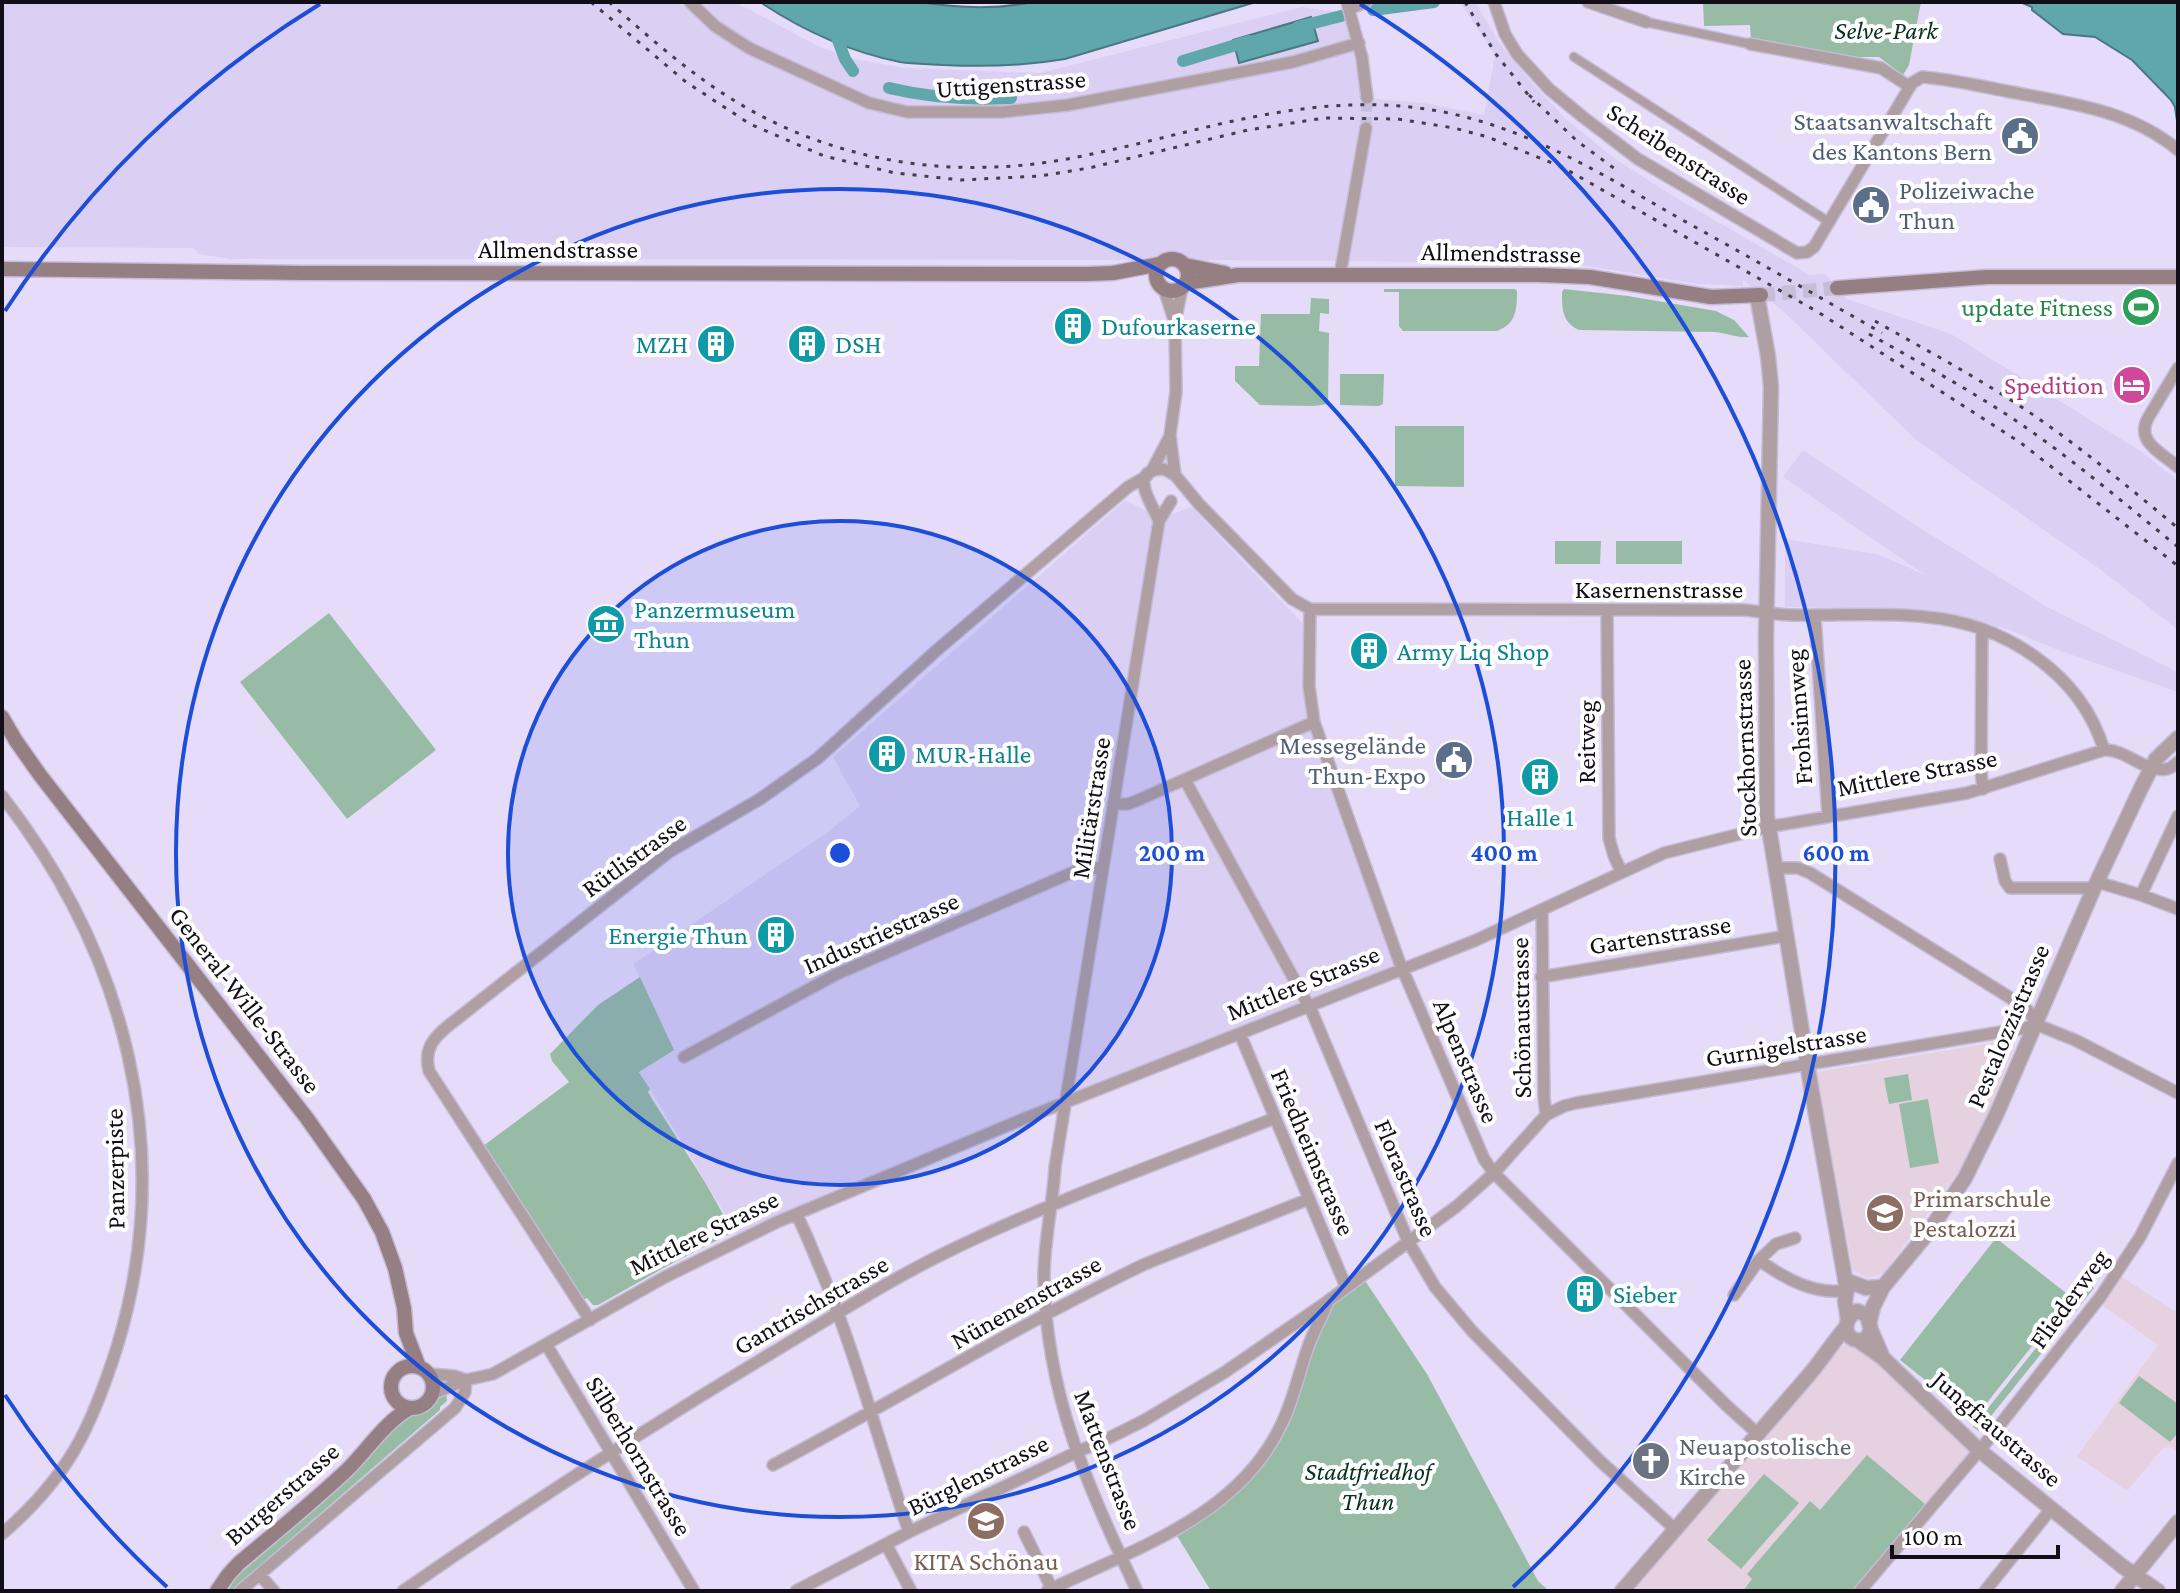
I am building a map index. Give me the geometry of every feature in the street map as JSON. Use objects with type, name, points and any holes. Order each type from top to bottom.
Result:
[{"type":"main road","points":[[1173,259],[1185,265],[1189,274],[1184,286],[1175,291],[1161,286],[1156,276],[1160,264],[1173,259]]},
{"type":"main road","name":"Allmendstrasse","points":[[2,269],[332,273],[1113,273],[1160,264]]},
{"type":"main road","name":"Allmendstrasse","points":[[1185,265],[1238,275],[1579,276],[1711,297],[1759,295]]},
{"type":"main road","name":"Allmendstrasse","points":[[1113,273],[1161,286]]},
{"type":"main road","name":"Allmendstrasse","points":[[1184,286],[1238,275]]},
{"type":"main road","points":[[1837,288],[1978,277],[2178,277]]},
{"type":"main road","name":"General-Wille-Strasse","points":[[2,717],[40,775],[306,1117],[352,1181],[389,1250],[402,1297],[406,1333],[401,1368]]},
{"type":"main road","name":"General-Wille-Strasse","points":[[406,1333],[424,1371]]},
{"type":"main road","points":[[410,1366],[424,1371],[433,1382],[432,1394],[424,1405],[410,1408],[402,1405],[393,1396],[393,1379],[401,1368],[410,1366]]},
{"type":"main road","name":"Burgerstrasse","points":[[379,1434],[393,1396]]},
{"type":"main road","name":"Burgerstrasse","points":[[217,1591],[239,1563],[334,1482],[379,1434],[410,1408]]},
{"type":"street","name":"Uttigenstrasse","points":[[690,2],[715,26],[749,48],[869,103],[907,112],[1002,112],[1068,105],[1293,62],[1359,43]]},
{"type":"street","points":[[1366,2],[1350,10],[1365,74],[1367,98]]},
{"type":"street","name":"Scheibenstrasse","points":[[1494,2],[1505,34],[1529,69],[1560,98],[1638,159],[1797,253],[1811,250],[1910,87]]},
{"type":"street","points":[[1588,2],[1646,22],[1881,68],[1910,87],[1918,78],[1926,77],[2085,106],[2130,120],[2157,134],[2178,150]]},
{"type":"street","name":"Scheibenstrasse","points":[[1574,57],[1829,222]]},
{"type":"street","points":[[1340,275],[1366,128]]},
{"type":"street","points":[[1161,286],[1175,323]]},
{"type":"street","points":[[1172,501],[1178,490],[1170,435],[1176,392],[1175,323],[1184,286]]},
{"type":"street","name":"Stockhornstrasse","points":[[1759,295],[1771,387],[1767,614],[1768,827],[1846,1285],[1845,1301],[1858,1325]]},
{"type":"street","points":[[2178,368],[2148,418],[2143,434],[2178,467]]},
{"type":"street","points":[[1159,521],[1143,485],[1170,435]]},
{"type":"street","points":[[1149,474],[1164,469],[1176,478],[1292,599],[1310,609]]},
{"type":"street","name":"Rütlistrasse","points":[[590,1320],[429,1071],[427,1053],[430,1044],[448,1026],[669,852],[760,799],[818,758],[937,650],[1128,487],[1149,474]]},
{"type":"street","points":[[1115,500],[1131,496],[1161,504],[1185,500],[1199,504]]},
{"type":"street","name":"Militärstrasse","points":[[1066,1103],[1159,521],[1172,501]]},
{"type":"street","name":"Kasernenstrasse","points":[[1310,609],[1743,610],[1815,616],[1929,617],[1982,629],[2021,647],[2052,669],[2082,705],[2104,750]]},
{"type":"street","name":"Alpenstrasse","points":[[1310,609],[1309,686],[1314,722],[1403,969],[1484,1159],[1494,1173],[1706,1386],[1757,1433]]},
{"type":"street","name":"Reitweg","points":[[1607,611],[1609,838],[1621,871]]},
{"type":"street","name":"Frohsinnweg","points":[[1815,616],[1828,816]]},
{"type":"street","points":[[1982,629],[1983,789]]},
{"type":"street","points":[[1113,804],[1136,801],[1314,722]]},
{"type":"street","points":[[2151,767],[2178,738]]},
{"type":"street","points":[[2104,750],[2117,751],[2151,767],[2167,769],[2178,762]]},
{"type":"street","name":"Mittlere Strasse","points":[[432,1394],[466,1380],[493,1374],[699,1259],[796,1214],[1403,969],[1542,911],[1664,853],[1768,827],[1983,789],[2104,750]]},
{"type":"street","name":"Pestalozzistrasse","points":[[1858,1325],[1965,1178],[2151,767]]},
{"type":"street","name":"Florastrasse","points":[[1185,780],[1309,1007],[1408,1241],[1435,1287],[1472,1331],[1610,1471],[1676,1530]]},
{"type":"street","name":"Panzerpiste","points":[[2,796],[64,887],[105,974],[129,1059],[139,1117],[142,1173],[135,1270],[122,1328],[104,1386],[84,1436],[66,1466],[42,1497],[2,1534]]},
{"type":"street","points":[[2141,895],[2178,816]]},
{"type":"street","points":[[2000,859],[2005,881],[2010,888],[2096,885],[2141,895],[2178,909]]},
{"type":"street","name":"Industriestrasse","points":[[684,1057],[837,974],[1078,870],[1103,867]]},
{"type":"street","points":[[1775,868],[1798,868],[1810,873],[2025,1007],[2035,1024],[2075,1040],[2178,1093]]},
{"type":"street","name":"Schönaustrasse","points":[[1121,1557],[1197,1517],[1227,1494],[1262,1459],[1282,1424],[1310,1342],[1328,1301],[1457,1206],[1494,1173],[1546,1115],[1542,911]]},
{"type":"street","name":"Gartenstrasse","points":[[1541,977],[1786,936]]},
{"type":"street","name":"Gurnigelstrasse","points":[[1546,1115],[1576,1103],[2035,1024]]},
{"type":"street","name":"Friedheimstrasse","points":[[1240,1034],[1346,1287]]},
{"type":"street","name":"Mattenstrasse","points":[[1066,1103],[1047,1223],[1044,1274],[1048,1339],[1056,1384],[1077,1452],[1137,1591]]},
{"type":"street","name":"Gantrischstrasse","points":[[403,1591],[610,1451],[945,1253],[1015,1220],[1275,1118]]},
{"type":"street","name":"Fliederweg","points":[[1860,1591],[1979,1450],[2106,1289],[2140,1237],[2178,1163]]},
{"type":"street","name":"Nünenenstrasse","points":[[773,1465],[1145,1264],[1309,1199]]},
{"type":"street","points":[[796,1214],[839,1313],[909,1532]]},
{"type":"street","points":[[1734,1295],[1759,1260],[1776,1244],[1795,1238]]},
{"type":"street","points":[[1759,1260],[1783,1277],[1830,1292],[1846,1285],[1883,1287]]},
{"type":"street","name":"Bürglenstrasse","points":[[796,1591],[909,1532],[1120,1433],[1192,1393],[1328,1301]]},
{"type":"street","points":[[1295,1324],[1310,1342]]},
{"type":"street","points":[[1622,1591],[1827,1354],[1858,1325]]},
{"type":"street","name":"Jungfraustrasse","points":[[1858,1325],[1883,1358],[1979,1450],[2135,1576],[2158,1591]]},
{"type":"street","name":"Silberhornstrasse","points":[[546,1344],[694,1591]]},
{"type":"street","name":"Mittlere Strasse","points":[[424,1371],[466,1380]]},
{"type":"street","points":[[240,1591],[254,1583],[455,1408],[465,1392],[466,1380]]},
{"type":"street","points":[[1985,1591],[2051,1509]]},
{"type":"street","points":[[2122,1591],[2178,1522]]},
{"type":"street","points":[[1024,1532],[1051,1590],[1121,1557]]},
{"type":"street","name":"Bürglenstrasse","points":[[886,1544],[911,1591]]},
{"type":"street","points":[[254,1583],[274,1591]]},
{"type":"shaded area","points":[[2,2],[735,2],[818,46],[854,59],[906,68],[1040,73],[1302,7],[1339,11],[1353,19],[1367,98],[1424,103],[1484,115],[1495,56],[1460,2],[1475,2],[1501,45],[1531,82],[1566,119],[1614,158],[1810,275],[1825,274],[1847,299],[1951,334],[2142,452],[2178,481],[2178,630],[2101,570],[1916,440],[1783,311],[1743,280],[1743,286],[1698,284],[1568,263],[1195,260],[1174,251],[1144,260],[231,259],[199,254],[189,248],[4,247]]},
{"type":"shaded area","points":[[760,2],[919,2],[976,7],[1033,2],[1256,2],[1065,59],[1019,65],[974,66],[905,63],[882,58],[810,31]]},
{"type":"shaded area","points":[[2020,2],[2178,2],[2178,128],[2171,100],[2132,60],[2095,37],[2063,34],[2032,7]]},
{"type":"shaded area","points":[[1311,17],[1318,41],[1239,63],[1233,40]]},
{"type":"shaded area","points":[[1803,450],[2049,608],[2178,672],[2178,692],[2007,629],[1958,617],[1908,610],[1785,607],[1785,539],[1880,555],[1925,575],[1783,477]]},
{"type":"shaded area","points":[[1125,500],[1161,518],[1191,507],[1310,631],[1311,708],[1403,969],[740,1239],[639,1071],[674,1050],[633,964],[824,835],[860,806],[833,757]]},
{"type":"shaded area","name":"Primarschule Pestalozzi","points":[[2004,1041],[2013,1050],[1971,1155],[1883,1274],[1867,1278],[1853,1270],[1816,1072]]},
{"type":"shaded area","points":[[2119,1275],[2174,1311],[2178,1306],[2178,1453],[2171,1447],[2163,1448],[2127,1491],[2077,1456],[2158,1345],[2100,1304]]},
{"type":"shaded area","points":[[1855,1340],[1979,1450],[1860,1591],[1622,1591],[1835,1350]]},
{"type":"green space","name":"Selve-Park","points":[[1703,2],[1921,2],[1909,65],[1903,75],[1879,57],[1834,57],[1751,40],[1750,25],[1704,26]]},
{"type":"green space","points":[[1384,289],[1515,289],[1517,304],[1512,320],[1497,331],[1403,331],[1399,326],[1399,292],[1384,292]]},
{"type":"green space","points":[[1564,289],[1716,311],[1734,320],[1749,337],[1714,332],[1579,330],[1569,323],[1564,314]]},
{"type":"green space","points":[[1311,298],[1329,299],[1329,314],[1320,313],[1319,331],[1329,333],[1328,404],[1260,405],[1235,381],[1235,366],[1259,366],[1261,314],[1310,314]]},
{"type":"green space","points":[[1340,374],[1384,374],[1383,404],[1340,405]]},
{"type":"green space","points":[[1395,426],[1464,426],[1464,487],[1395,486]]},
{"type":"green space","points":[[1555,541],[1601,541],[1600,564],[1555,564]]},
{"type":"green space","points":[[1616,541],[1682,541],[1682,564],[1616,564]]},
{"type":"green space","points":[[329,613],[436,750],[347,819],[240,682]]},
{"type":"green space","points":[[640,977],[674,1050],[639,1072],[650,1089],[648,1092],[652,1099],[733,1232],[593,1305],[587,1298],[583,1300],[483,1146],[569,1082],[550,1054],[598,1005]]},
{"type":"green space","points":[[1908,1074],[1912,1100],[1889,1104],[1884,1078]]},
{"type":"green space","points":[[1928,1099],[1939,1163],[1910,1168],[1899,1104]]},
{"type":"green space","points":[[1996,1238],[2071,1297],[1974,1419],[1900,1360]]},
{"type":"green space","name":"Stadtfriedhof Thun","points":[[1364,1279],[1427,1374],[1538,1581],[1549,1591],[1211,1591],[1174,1531],[1262,1459],[1328,1301]]},
{"type":"green space","points":[[2088,1283],[2094,1288],[1979,1431],[1973,1427]]},
{"type":"green space","points":[[2139,1376],[2178,1404],[2178,1433],[2170,1442],[2119,1403]]},
{"type":"green space","points":[[446,1391],[447,1401],[440,1410],[264,1562],[266,1565],[234,1591],[228,1591],[236,1577],[324,1502],[367,1460],[398,1421],[409,1413],[424,1409]]},
{"type":"green space","points":[[1867,1455],[1925,1504],[1852,1591],[1743,1591],[1752,1579],[1747,1574],[1810,1501],[1820,1510]]},
{"type":"green space","points":[[1764,1474],[1799,1503],[1741,1569],[1707,1540]]},
{"type":"waterway","points":[[1373,10],[1434,2]]},
{"type":"waterway","points":[[1298,27],[1341,16]]},
{"type":"waterway","points":[[833,27],[853,71]]},
{"type":"waterway","points":[[1183,61],[1249,41]]},
{"type":"waterway","points":[[889,88],[950,98],[1011,98]]},
{"type":"tunnel","points":[[1366,128],[1367,98]]},
{"type":"tunnel","points":[[1761,295],[1837,288]]},
{"type":"railway","points":[[591,2],[686,82],[750,124],[824,156],[895,173],[961,180],[1040,176],[1089,168],[1248,130],[1324,118],[1398,119],[1488,137],[1562,167],[1818,312],[2021,443],[2178,566]]},
{"type":"railway","points":[[609,2],[702,79],[764,117],[826,144],[925,165],[993,167],[1047,162],[1238,120],[1340,105],[1410,107],[1482,122],[1516,133],[1581,163],[1882,333]]},
{"type":"railway","points":[[1465,2],[1495,53],[1534,102]]},
{"type":"railway","points":[[1529,95],[1577,141],[1619,172]]},
{"type":"railway","points":[[1875,321],[2023,408],[2178,528]]},
{"type":"railway","points":[[1869,334],[1959,385],[2034,433],[2178,547]]},
{"type":"place","name":"Staatsanwaltschaft des Kantons Bern","points":[[2020,136]]},
{"type":"place","name":"Polizeiwache Thun","points":[[1871,205]]},
{"type":"place","name":"update Fitness","points":[[2141,307]]},
{"type":"place","name":"Dufourkaserne","points":[[1073,326]]},
{"type":"place","name":"MZH","points":[[716,344]]},
{"type":"place","name":"DSH","points":[[807,344]]},
{"type":"place","name":"Spedition","points":[[2132,385]]},
{"type":"place","name":"Panzermuseum Thun","points":[[606,624]]},
{"type":"place","name":"Army Liq Shop","points":[[1369,651]]},
{"type":"place","name":"MUR-Halle","points":[[887,754]]},
{"type":"place","name":"Messegelände Thun-Expo","points":[[1454,760]]},
{"type":"place","name":"Halle 1","points":[[1540,777]]},
{"type":"place","name":"Energie Thun","points":[[776,935]]},
{"type":"place","name":"Primarschule Pestalozzi","points":[[1885,1213]]},
{"type":"place","name":"Sieber","points":[[1585,1294]]},
{"type":"place","name":"Neuapostolische Kirche","points":[[1651,1461]]},
{"type":"place","name":"KITA Schönau","points":[[986,1521]]}]
